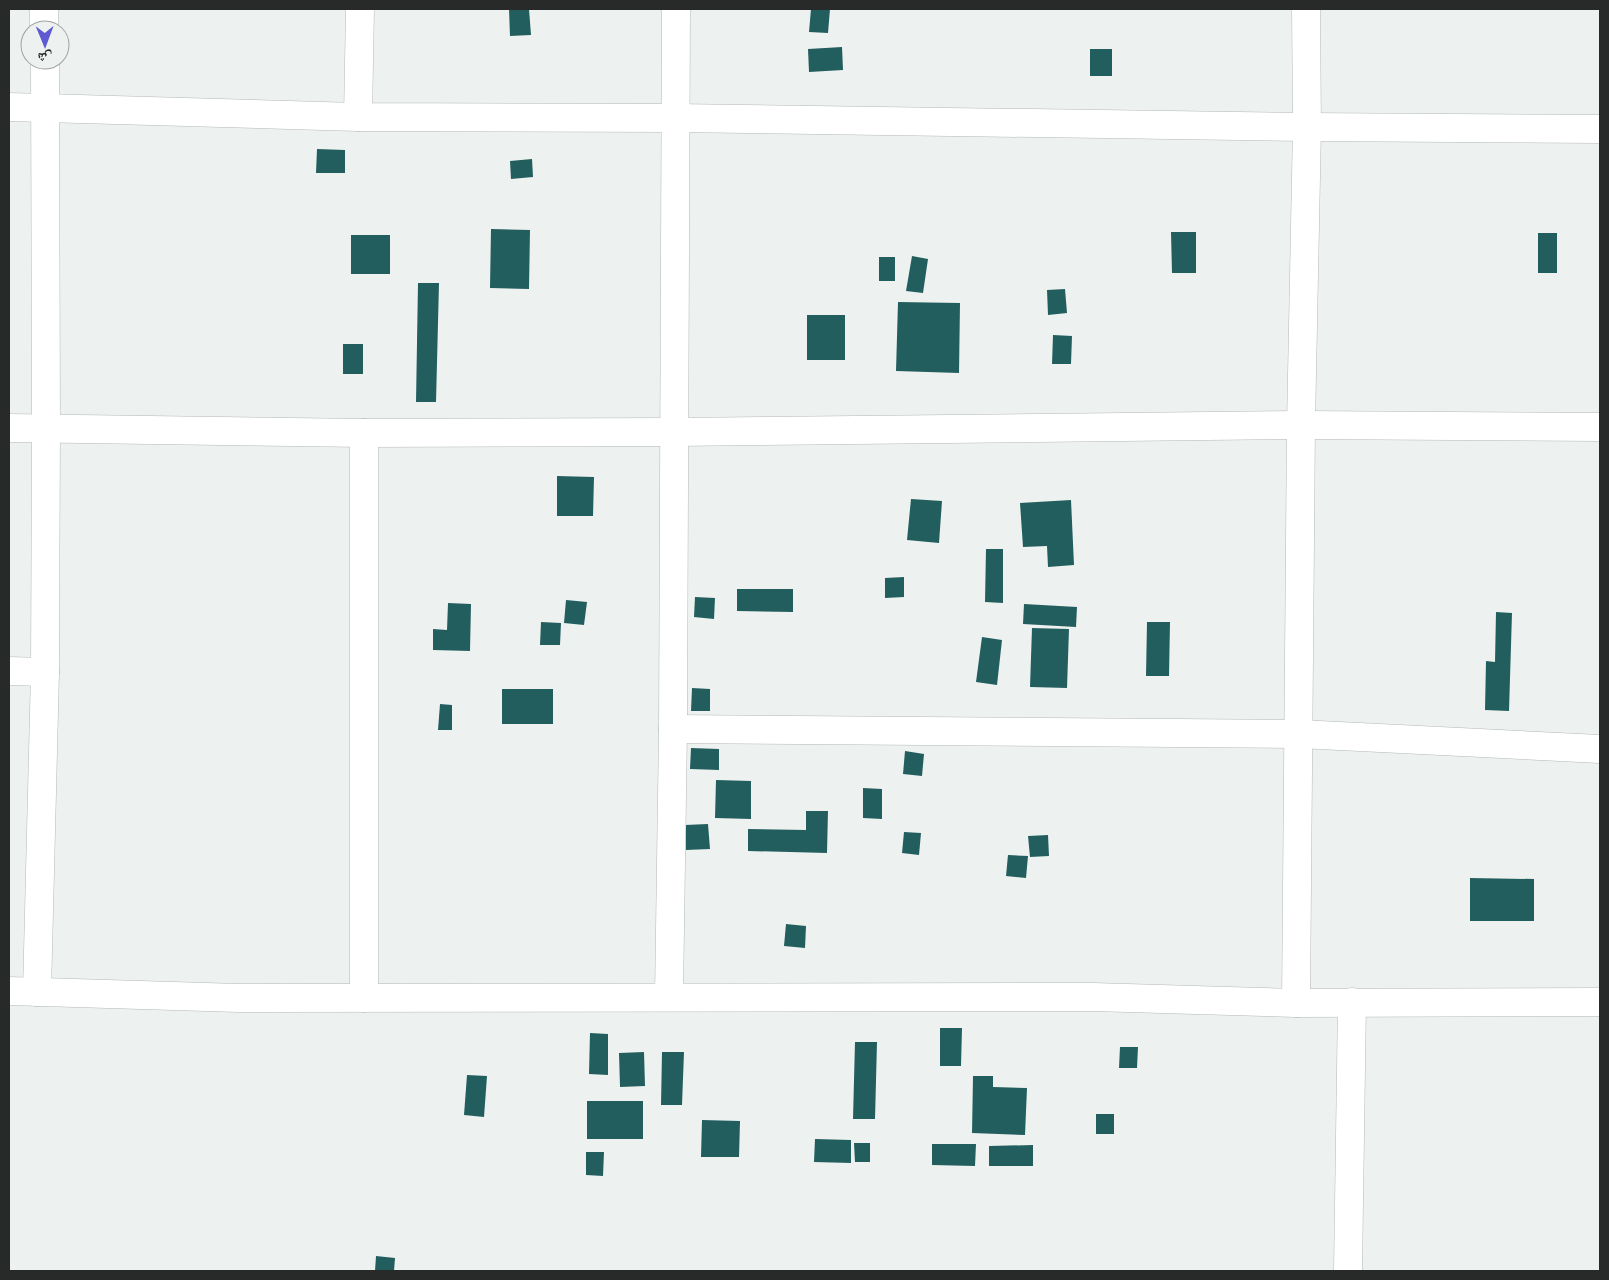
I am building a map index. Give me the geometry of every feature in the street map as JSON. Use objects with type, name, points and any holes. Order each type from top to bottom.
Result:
[{"type":"street","points":[[358,117],[360,9]]},
{"type":"street","points":[[669,997],[673,729],[676,9]]},
{"type":"street","points":[[1296,1003],[1301,425],[1307,128],[1306,9]]},
{"type":"street","points":[[38,992],[45,672],[45,70]]},
{"type":"street","points":[[9,107],[358,117],[676,118],[1307,128],[1600,129]]},
{"type":"street","points":[[9,428],[364,434],[1301,425],[1600,427]]},
{"type":"street","points":[[364,434],[364,998]]},
{"type":"street","points":[[9,671],[45,672]]},
{"type":"street","points":[[673,729],[1299,734],[1600,749]]},
{"type":"street","points":[[9,991],[239,998],[1093,997],[1296,1003],[1600,1002]]},
{"type":"street","points":[[1348,1271],[1352,1002]]},
{"type":"building","points":[[509,9],[529,9],[531,35],[510,36]]},
{"type":"building","points":[[811,9],[830,9],[828,33],[809,32]]},
{"type":"building","points":[[842,47],[843,70],[809,72],[808,49]]},
{"type":"building","points":[[1090,49],[1112,49],[1112,76],[1090,76]]},
{"type":"building","points":[[317,149],[345,150],[345,173],[316,173]]},
{"type":"building","points":[[532,159],[533,177],[511,179],[510,161]]},
{"type":"building","points":[[491,229],[530,230],[529,289],[490,288]]},
{"type":"building","points":[[1171,232],[1196,232],[1196,273],[1172,273]]},
{"type":"building","points":[[1538,233],[1557,233],[1557,273],[1538,273]]},
{"type":"building","points":[[351,235],[390,235],[390,274],[351,274]]},
{"type":"building","points":[[912,256],[928,259],[923,293],[906,291]]},
{"type":"building","points":[[879,257],[895,257],[895,281],[879,281]]},
{"type":"building","points":[[418,283],[439,283],[436,402],[416,402]]},
{"type":"building","points":[[1065,289],[1067,313],[1048,315],[1047,290]]},
{"type":"building","points":[[898,302],[960,303],[959,373],[896,371]]},
{"type":"building","points":[[807,315],[845,315],[845,360],[807,360]]},
{"type":"building","points":[[1053,335],[1072,336],[1071,364],[1052,364]]},
{"type":"building","points":[[343,344],[363,344],[363,374],[343,374]]},
{"type":"building","points":[[557,476],[594,477],[593,516],[557,516]]},
{"type":"building","points":[[911,499],[942,501],[939,543],[907,540]]},
{"type":"building","points":[[1071,500],[1074,565],[1048,567],[1047,546],[1023,547],[1020,503]]},
{"type":"building","points":[[986,549],[1003,549],[1003,603],[985,602]]},
{"type":"building","points":[[904,577],[904,597],[885,598],[885,578]]},
{"type":"building","points":[[737,589],[793,589],[793,612],[737,611]]},
{"type":"building","points":[[695,597],[715,598],[714,619],[694,617]]},
{"type":"building","points":[[566,600],[587,602],[584,625],[564,623]]},
{"type":"building","points":[[448,603],[471,604],[470,651],[433,650],[433,629],[447,630]]},
{"type":"building","points":[[1024,604],[1077,607],[1076,627],[1023,624]]},
{"type":"building","points":[[1496,612],[1512,613],[1509,711],[1485,710],[1486,661],[1495,662]]},
{"type":"building","points":[[541,622],[561,623],[560,645],[540,645]]},
{"type":"building","points":[[1147,622],[1170,622],[1169,676],[1146,676]]},
{"type":"building","points":[[1032,628],[1069,629],[1067,688],[1030,687]]},
{"type":"building","points":[[982,637],[1002,640],[997,685],[976,682]]},
{"type":"building","points":[[692,688],[710,689],[710,711],[691,711]]},
{"type":"building","points":[[502,689],[553,689],[553,724],[502,724]]},
{"type":"building","points":[[440,704],[452,705],[452,730],[438,730]]},
{"type":"building","points":[[691,748],[719,749],[719,770],[690,769]]},
{"type":"building","points":[[905,751],[924,754],[922,776],[903,774]]},
{"type":"building","points":[[716,780],[751,781],[751,819],[715,818]]},
{"type":"building","points":[[863,788],[882,789],[882,819],[863,818]]},
{"type":"building","points":[[806,811],[828,811],[827,853],[748,851],[748,829],[806,830]]},
{"type":"building","points":[[708,824],[710,849],[686,850],[685,825]]},
{"type":"building","points":[[904,832],[921,833],[919,855],[902,853]]},
{"type":"building","points":[[1048,835],[1049,856],[1030,857],[1028,836]]},
{"type":"building","points":[[1008,855],[1028,856],[1026,878],[1006,876]]},
{"type":"building","points":[[1470,878],[1534,879],[1534,921],[1470,921]]},
{"type":"building","points":[[786,924],[806,926],[805,948],[784,946]]},
{"type":"building","points":[[940,1028],[962,1028],[961,1066],[940,1066]]},
{"type":"building","points":[[590,1033],[608,1034],[608,1075],[589,1074]]},
{"type":"building","points":[[855,1042],[877,1042],[875,1119],[853,1119]]},
{"type":"building","points":[[1120,1047],[1138,1047],[1137,1068],[1119,1068]]},
{"type":"building","points":[[644,1052],[645,1086],[620,1087],[619,1053]]},
{"type":"building","points":[[662,1052],[684,1052],[682,1105],[661,1105]]},
{"type":"building","points":[[467,1075],[487,1076],[484,1117],[464,1115]]},
{"type":"building","points":[[973,1076],[993,1076],[993,1087],[1027,1088],[1025,1135],[972,1133]]},
{"type":"building","points":[[587,1101],[643,1101],[643,1139],[587,1139]]},
{"type":"building","points":[[1096,1114],[1114,1114],[1114,1134],[1096,1134]]},
{"type":"building","points":[[702,1120],[740,1121],[739,1157],[701,1157]]},
{"type":"building","points":[[815,1139],[851,1140],[851,1163],[814,1162]]},
{"type":"building","points":[[854,1143],[870,1143],[870,1162],[855,1162]]},
{"type":"building","points":[[932,1144],[976,1144],[975,1166],[932,1165]]},
{"type":"building","points":[[1033,1145],[1033,1166],[989,1166],[989,1146]]},
{"type":"building","points":[[586,1152],[604,1152],[603,1176],[586,1175]]},
{"type":"building","points":[[376,1256],[395,1258],[394,1271],[375,1271]]}]
